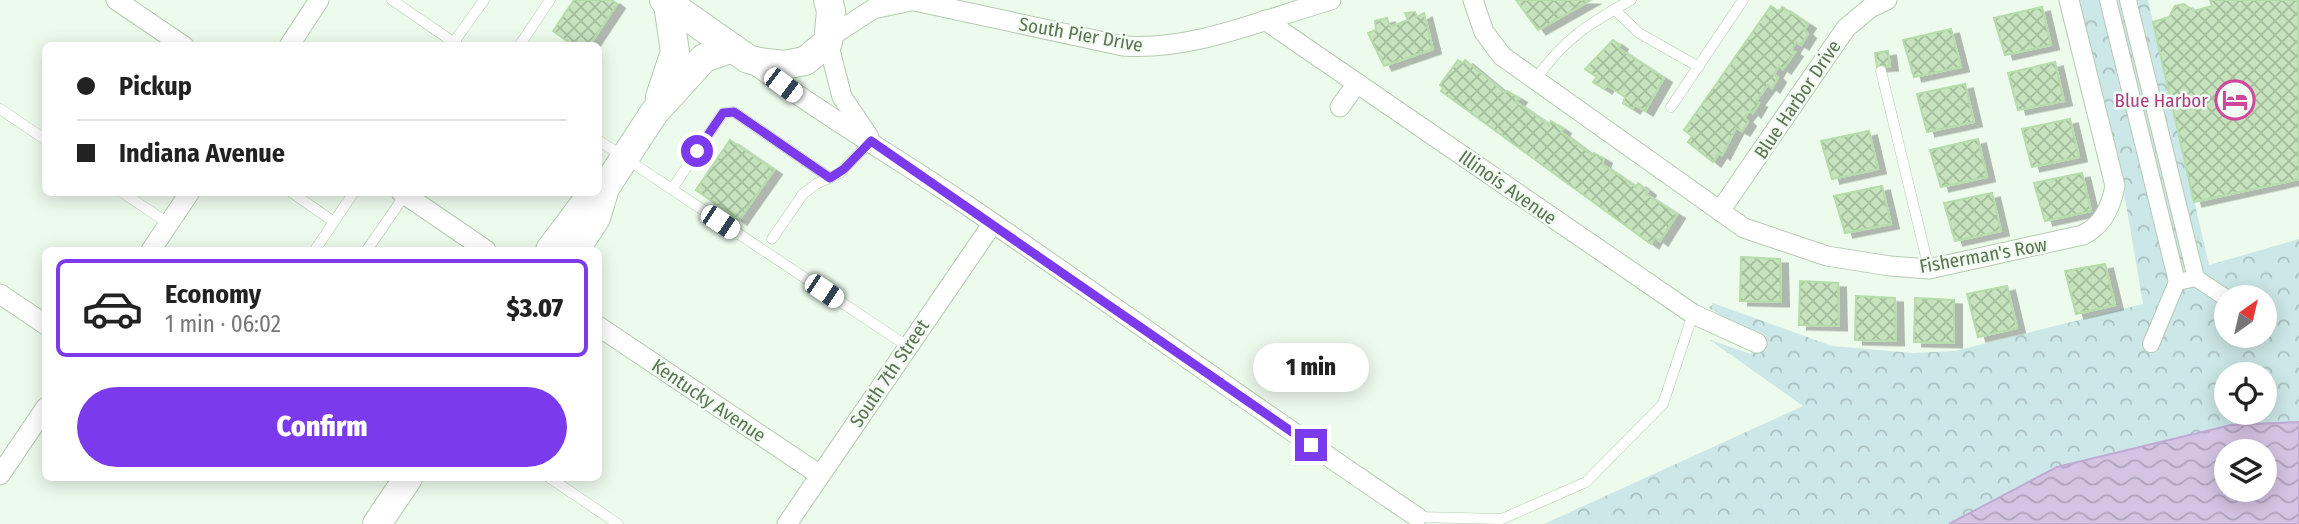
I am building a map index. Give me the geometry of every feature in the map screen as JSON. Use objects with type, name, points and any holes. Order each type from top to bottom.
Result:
[{"type":"main road","points":[[666,2],[740,54],[776,64],[794,64],[815,55],[829,39],[828,0]]},
{"type":"main road","points":[[654,113],[675,51],[666,2]]},
{"type":"main road","points":[[577,247],[596,218],[605,188],[654,113],[704,58],[740,54]]},
{"type":"main road","points":[[552,247],[583,206],[595,196]]},
{"type":"main road","points":[[377,524],[406,481]]},
{"type":"street","points":[[116,0],[178,42]]},
{"type":"street","points":[[292,42],[319,0]]},
{"type":"street","name":"South Pier Drive","points":[[829,39],[873,9],[911,0],[1123,46],[1148,47],[1179,44],[1331,0]]},
{"type":"street","name":"Fisherman's Row","points":[[1473,0],[1490,43],[1535,80],[1744,228],[1827,256],[1929,269],[2083,235],[2104,219],[2112,203],[2115,186],[2069,0]]},
{"type":"street","name":"Blue Harbor Drive","points":[[1720,211],[1846,28],[1870,8],[1887,0]]},
{"type":"street","points":[[2108,0],[2177,282],[2151,344]]},
{"type":"street","points":[[2129,0],[2196,278],[2214,290]]},
{"type":"street","name":"Illinois Avenue","points":[[1265,20],[1693,314],[1757,343]]},
{"type":"street","points":[[829,39],[842,97],[871,141]]},
{"type":"street","points":[[740,54],[831,120],[871,141],[993,223],[1417,517]]},
{"type":"street","points":[[1340,107],[1357,83]]},
{"type":"street","points":[[153,247],[187,196]]},
{"type":"street","points":[[406,196],[482,247]]},
{"type":"street","name":"South 7th Street","points":[[787,524],[993,223]]},
{"type":"street","points":[[2177,282],[2196,278]]},
{"type":"street","points":[[0,294],[42,322]]},
{"type":"street","name":"Kentucky Avenue","points":[[602,329],[820,475]]},
{"type":"street","points":[[0,475],[42,413]]},
{"type":"lane","points":[[392,0],[453,42]]},
{"type":"lane","points":[[457,42],[484,0]]},
{"type":"lane","points":[[522,42],[550,0]]},
{"type":"lane","points":[[1535,80],[1557,50],[1585,26],[1631,0]]},
{"type":"lane","points":[[1671,107],[1742,0]]},
{"type":"lane","points":[[1614,9],[1639,33],[1699,67]]},
{"type":"lane","points":[[1881,71],[1929,269]]},
{"type":"lane","points":[[0,109],[42,137]]},
{"type":"lane","points":[[672,189],[723,113],[734,112],[830,178]]},
{"type":"lane","points":[[772,239],[803,194],[844,169],[871,141]]},
{"type":"lane","points":[[602,143],[907,346]]},
{"type":"lane","points":[[128,196],[169,224]]},
{"type":"lane","points":[[297,196],[334,222]]},
{"type":"lane","points":[[317,247],[351,196]]},
{"type":"lane","points":[[369,247],[402,196]]},
{"type":"lane","points":[[1417,517],[1502,519],[1586,482],[1662,404],[1693,314]]},
{"type":"lane","points":[[554,481],[618,524]]},
{"type":"green space","points":[[2078,0],[2148,0],[2209,265],[2299,239],[2299,422],[2277,423],[2277,362],[2214,362],[2214,425],[2231,425],[2057,467],[1949,524],[1544,524],[1803,406],[1710,340],[1751,354],[1758,337],[1709,308],[1713,303],[1832,346],[1913,353],[1955,351],[2143,304],[2126,204]]},
{"type":"water","points":[[2299,422],[2299,524],[1949,524],[2057,467],[2231,425]]},
{"type":"building","points":[[574,0],[612,0],[617,4],[592,42],[568,42],[553,31]]},
{"type":"building","points":[[1516,0],[1591,0],[1538,30]]},
{"type":"building","name":"Blue Harbor","points":[[2210,0],[2298,0],[2299,179],[2194,202],[2153,22],[2169,17],[2175,6],[2184,4],[2194,11],[2212,6]]},
{"type":"building","points":[[1771,6],[1779,12],[1782,7],[1808,24],[1804,30],[1808,34],[1801,45],[1796,42],[1791,50],[1795,52],[1783,69],[1779,66],[1774,74],[1778,78],[1772,88],[1768,85],[1756,101],[1759,103],[1753,113],[1750,110],[1744,118],[1748,122],[1742,131],[1736,128],[1722,155],[1719,153],[1713,162],[1688,142],[1692,136],[1684,130]]},
{"type":"building","points":[[2042,7],[2051,45],[2005,55],[1994,18]]},
{"type":"building","points":[[1415,12],[1417,17],[1424,13],[1433,49],[1384,66],[1368,33],[1376,30],[1375,21],[1387,18],[1390,27],[1408,20],[1405,13]]},
{"type":"building","points":[[1951,29],[1961,67],[1914,77],[1903,40]]},
{"type":"building","points":[[1613,40],[1620,45],[1618,48],[1664,78],[1645,111],[1635,105],[1632,109],[1623,103],[1625,97],[1607,85],[1604,89],[1593,82],[1597,77],[1585,69]]},
{"type":"building","points":[[1888,51],[1890,66],[1877,67],[1875,53]]},
{"type":"building","points":[[1458,60],[1463,63],[1465,60],[1505,93],[1507,91],[1519,98],[1516,102],[1549,125],[1551,121],[1563,129],[1561,132],[1593,156],[1594,153],[1604,159],[1602,164],[1636,187],[1638,183],[1648,191],[1646,194],[1677,214],[1660,241],[1655,237],[1651,244],[1441,91],[1443,88],[1440,85]]},
{"type":"building","points":[[2055,62],[2064,101],[2018,110],[2008,73]]},
{"type":"building","points":[[1965,84],[1974,122],[1927,132],[1917,94]]},
{"type":"building","points":[[2070,119],[2079,157],[2032,167],[2022,129]]},
{"type":"building","points":[[1869,131],[1878,169],[1832,179],[1821,141]]},
{"type":"building","points":[[1978,139],[1987,177],[1941,187],[1930,150]]},
{"type":"building","points":[[730,140],[774,170],[739,220],[696,190]]},
{"type":"building","points":[[2082,173],[2091,211],[2045,221],[2034,183]]},
{"type":"building","points":[[1882,186],[1891,224],[1845,233],[1834,196]]},
{"type":"building","points":[[1992,193],[2001,231],[1955,241],[1944,203]]},
{"type":"building","points":[[1741,257],[1780,259],[1781,302],[1740,301]]},
{"type":"building","points":[[2105,264],[2115,305],[2076,314],[2065,271]]},
{"type":"building","points":[[1800,281],[1838,283],[1839,326],[1799,325]]},
{"type":"building","points":[[2007,286],[2017,328],[1978,337],[1967,294]]},
{"type":"building","points":[[1856,296],[1895,298],[1896,341],[1855,340]]},
{"type":"building","points":[[1915,298],[1954,300],[1954,343],[1914,342]]},
{"type":"place","name":"Blue Harbor","points":[[2235,100]]},
{"type":"route","points":[[697,151],[723,113],[734,112],[830,178],[844,169],[871,141],[1311,445]]}]
